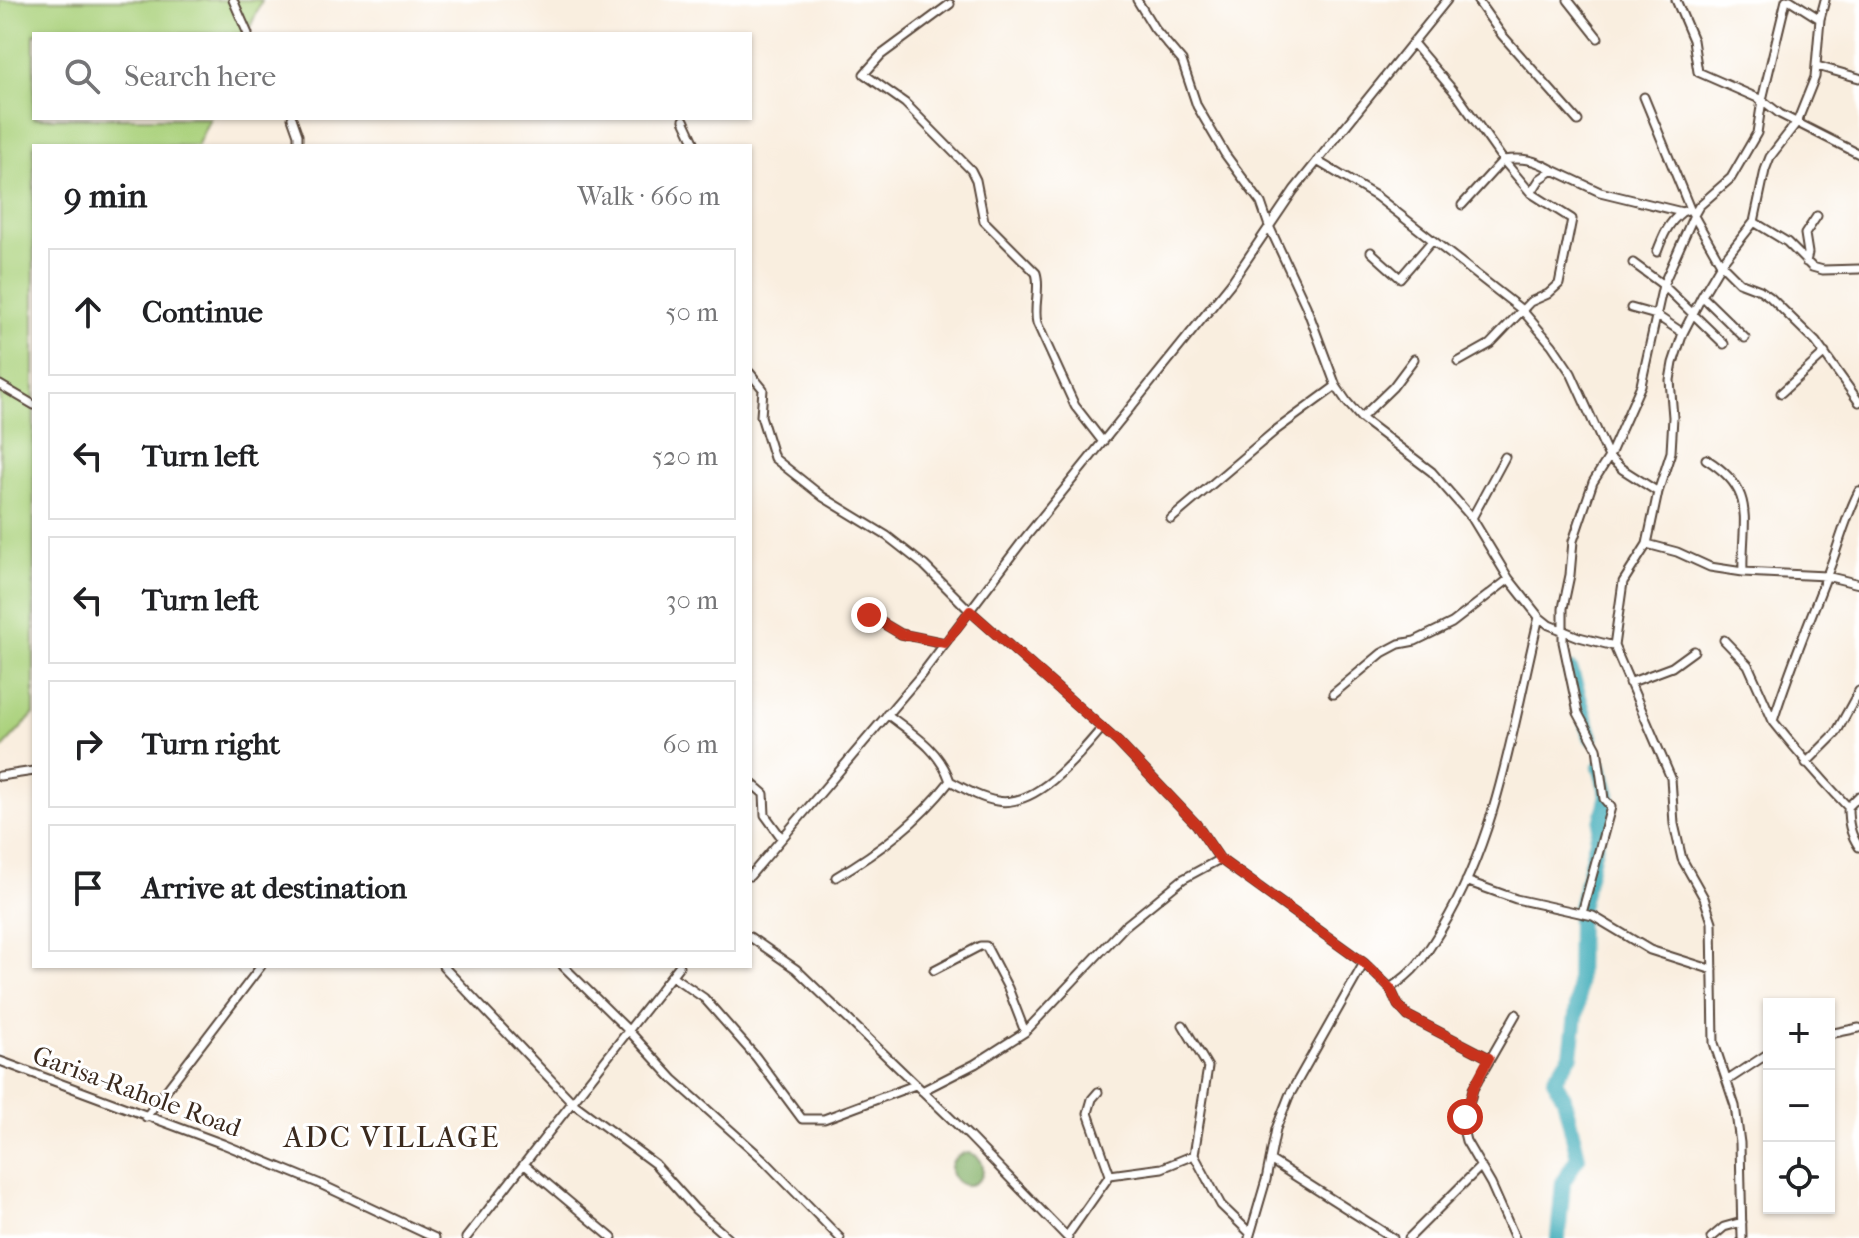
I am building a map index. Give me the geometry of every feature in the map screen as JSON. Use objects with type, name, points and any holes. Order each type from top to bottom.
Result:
[{"type":"street","points":[[233,0],[247,32]]},
{"type":"street","points":[[1137,0],[1154,28],[1182,61],[1197,106],[1225,154],[1261,203],[1306,306],[1336,386],[1361,418],[1432,472],[1472,518],[1509,579],[1539,617],[1549,625],[1579,637],[1614,646]]},
{"type":"street","points":[[752,873],[945,643],[1021,543],[1231,283],[1317,161],[1447,0]]},
{"type":"street","points":[[1477,0],[1502,35],[1578,121]]},
{"type":"street","points":[[1568,0],[1598,38]]},
{"type":"street","points":[[1676,0],[1693,40],[1698,72],[1762,100],[1780,114],[1859,154]]},
{"type":"street","points":[[1657,252],[1672,220],[1699,206],[1731,178],[1757,133],[1762,100],[1788,0],[1820,19]]},
{"type":"street","points":[[1742,1238],[1740,1143],[1735,1106],[1728,1080],[1718,1063],[1714,1043],[1712,922],[1704,898],[1682,859],[1674,824],[1671,778],[1614,646],[1623,582],[1647,544],[1658,492],[1671,452],[1670,380],[1683,333],[1721,264],[1754,222],[1770,157],[1797,122],[1817,66],[1820,19],[1825,0]]},
{"type":"street","points":[[950,4],[881,55],[864,74],[905,103],[971,170],[984,221],[1036,273],[1034,310],[1037,323],[1075,406],[1103,442]]},
{"type":"street","points":[[1413,43],[1457,95],[1503,160],[1531,193],[1572,219],[1559,284],[1522,310],[1490,344],[1458,362]]},
{"type":"street","points":[[1817,66],[1859,78]]},
{"type":"street","points":[[1644,97],[1689,212],[1721,264],[1739,282],[1770,297],[1825,353],[1859,402]]},
{"type":"street","points":[[293,120],[298,144]]},
{"type":"street","points":[[684,120],[695,144]]},
{"type":"street","points":[[1462,205],[1503,160],[1521,157],[1536,160],[1610,196],[1689,212]]},
{"type":"street","points":[[1317,161],[1376,196],[1522,310],[1571,373],[1609,457],[1658,492]]},
{"type":"street","points":[[1531,193],[1540,179],[1553,170]]},
{"type":"street","points":[[1582,913],[1611,807],[1604,799],[1597,748],[1578,713],[1563,642],[1563,608],[1573,541],[1593,482],[1609,457],[1641,385],[1663,285],[1689,212]]},
{"type":"street","points":[[1806,262],[1805,234],[1817,216]]},
{"type":"street","points":[[1754,222],[1787,242],[1812,267],[1823,270],[1859,269]]},
{"type":"street","points":[[1371,252],[1400,278],[1432,241]]},
{"type":"street","points":[[1633,263],[1663,285],[1724,344]]},
{"type":"street","points":[[1702,296],[1745,338]]},
{"type":"street","points":[[1631,308],[1656,315],[1683,333]]},
{"type":"street","points":[[1781,393],[1825,353]]},
{"type":"street","points":[[1361,418],[1393,387],[1414,359]]},
{"type":"street","points":[[752,375],[763,389],[761,416],[774,458],[823,497],[887,536],[910,554],[1102,728],[1196,824],[1220,859],[1364,963],[1390,988],[1398,1005],[1408,1016],[1489,1058]]},
{"type":"street","points":[[0,385],[32,404]]},
{"type":"street","points":[[1171,519],[1276,430],[1336,386]]},
{"type":"street","points":[[1472,518],[1495,481],[1505,457]]},
{"type":"street","points":[[1706,459],[1726,471],[1736,484],[1746,517],[1743,572]]},
{"type":"street","points":[[1773,721],[1847,513],[1859,491]]},
{"type":"street","points":[[1647,544],[1677,552],[1710,567],[1743,572],[1826,576],[1859,584]]},
{"type":"street","points":[[1333,694],[1382,653],[1452,623],[1509,579]]},
{"type":"street","points":[[869,615],[901,634],[945,643]]},
{"type":"street","points":[[1390,988],[1410,975],[1424,958],[1466,881],[1502,783],[1539,617]]},
{"type":"street","points":[[1724,640],[1748,665],[1773,721],[1806,763],[1848,807],[1848,825],[1859,847]]},
{"type":"street","points":[[1629,683],[1660,674],[1694,651]]},
{"type":"street","points":[[1806,763],[1836,733],[1859,691]]},
{"type":"street","points":[[887,714],[937,754],[945,765],[950,781],[999,802],[1013,801],[1054,779],[1102,728]]},
{"type":"street","points":[[0,776],[32,771]]},
{"type":"street","points":[[836,877],[882,849],[919,817],[950,781]]},
{"type":"street","points":[[752,784],[764,794],[765,815],[781,837]]},
{"type":"street","points":[[1848,807],[1859,796]]},
{"type":"street","points":[[672,976],[704,998],[756,1057],[802,1119],[824,1119],[919,1088],[975,1064],[1025,1032],[1125,926],[1183,879],[1220,859]]},
{"type":"street","points":[[1466,881],[1516,899],[1582,913],[1605,922],[1650,950],[1713,970]]},
{"type":"street","points":[[752,938],[796,969],[1068,1237],[1110,1175],[1162,1168],[1194,1155]]},
{"type":"street","points":[[934,970],[980,946],[986,946],[1008,988],[1025,1032]]},
{"type":"street","points":[[1249,1236],[1276,1129],[1289,1096],[1364,963]]},
{"type":"street","points":[[146,1117],[259,968]]},
{"type":"street","points":[[445,968],[574,1104],[655,1164],[695,1209],[728,1238]]},
{"type":"street","points":[[565,968],[673,1079],[753,1149],[840,1238]]},
{"type":"street","points":[[466,1238],[678,968]]},
{"type":"street","points":[[1515,1238],[1466,1141],[1463,1129],[1473,1089],[1516,1014]]},
{"type":"street","points":[[1183,1025],[1208,1067],[1194,1155],[1221,1205],[1249,1236]]},
{"type":"street","points":[[1835,1033],[1859,1028]]},
{"type":"street","points":[[1728,1080],[1763,1057]]},
{"type":"street","name":"Garisa-Rahole Road","points":[[0,1061],[223,1144],[318,1183],[435,1238]]},
{"type":"street","points":[[1098,1092],[1092,1099],[1088,1113],[1110,1175]]},
{"type":"street","points":[[1270,1160],[1393,1238]]},
{"type":"street","points":[[525,1165],[612,1238]]},
{"type":"street","points":[[1409,1238],[1481,1166]]},
{"type":"street","points":[[1711,1238],[1724,1227],[1742,1222]]},
{"type":"green space","points":[[0,0],[262,0],[248,32],[32,32],[32,120],[209,120],[198,144],[32,144],[32,716],[0,751]]},
{"type":"green space","points":[[967,1153],[978,1158],[983,1169],[978,1180],[967,1185],[956,1180],[951,1169],[956,1158]]},
{"type":"waterway","points":[[1571,671],[1591,737]]},
{"type":"waterway","points":[[1558,1238],[1563,1182],[1578,1157],[1564,1098],[1554,1079],[1571,1055],[1578,999],[1579,912],[1608,795],[1600,767]]},
{"type":"district","name":"ADC VILLAGE","points":[[392,1137]]},
{"type":"route","points":[[869,615],[901,634],[945,643],[970,611],[1118,742],[1196,824],[1220,859],[1364,963],[1390,988],[1398,1005],[1408,1016],[1489,1058],[1473,1089],[1465,1117]]}]
